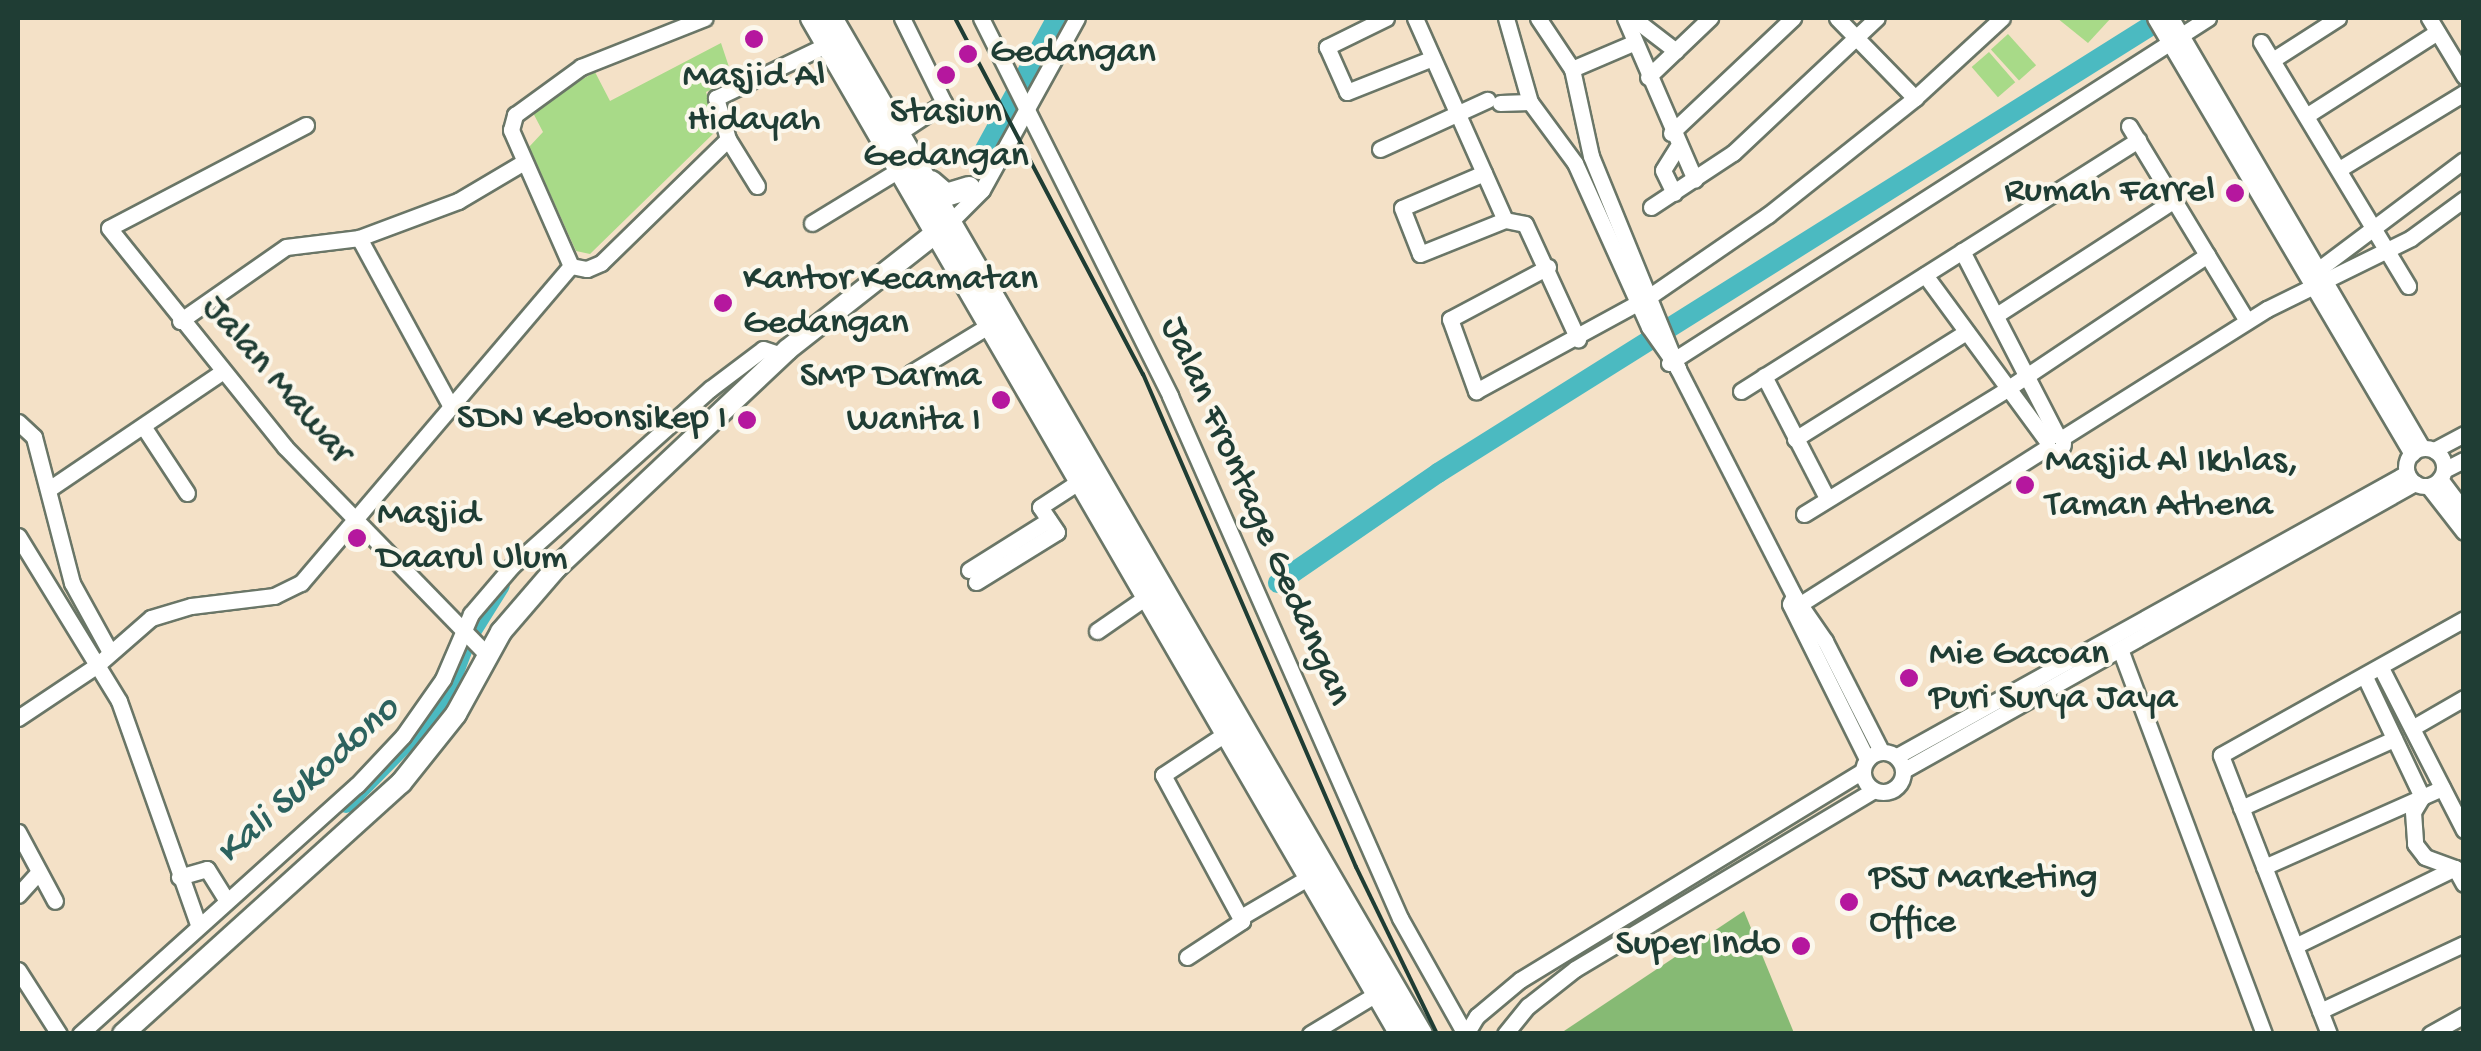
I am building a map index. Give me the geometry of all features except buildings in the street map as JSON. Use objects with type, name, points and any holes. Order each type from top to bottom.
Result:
[{"type":"highway","points":[[812,18],[902,168],[942,219],[1421,1034]]},
{"type":"highway","points":[[832,18],[926,176],[942,219],[993,323],[1401,1034]]},
{"type":"highway","points":[[926,176],[946,195],[969,188]]},
{"type":"main road","points":[[122,1034],[377,808],[423,753],[483,651],[556,568],[784,352],[794,334],[942,219]]},
{"type":"street","points":[[571,266],[524,162],[511,122],[540,94],[612,52],[705,18]]},
{"type":"street","points":[[900,132],[944,103],[902,18]]},
{"type":"street","name":"Jalan Frontage Gedangan","points":[[982,18],[1170,396],[1400,918],[1466,1034]]},
{"type":"street","points":[[942,219],[994,169],[1023,95],[1078,18]]},
{"type":"street","points":[[1386,18],[1329,44],[1350,94],[1433,58]]},
{"type":"street","points":[[1415,18],[1464,113],[1504,220]]},
{"type":"street","points":[[1506,18],[1520,80],[1530,102],[1583,159]]},
{"type":"street","points":[[1505,1034],[1528,1006],[1575,970],[1874,790],[1892,791],[1882,762],[1655,324],[1583,159],[1572,69],[1538,18]]},
{"type":"street","points":[[1625,18],[1674,140],[1695,180]]},
{"type":"street","points":[[1633,18],[1676,50]]},
{"type":"street","points":[[1648,77],[1710,18]]},
{"type":"street","points":[[1674,192],[1663,170],[1674,140],[1793,18]]},
{"type":"street","points":[[1838,18],[1915,98]]},
{"type":"street","points":[[1651,207],[1695,180],[1876,18]]},
{"type":"street","points":[[1548,267],[1450,319],[1474,388],[1488,389],[1645,299],[1804,189],[1915,98],[2002,18]]},
{"type":"street","points":[[1672,357],[2208,18]]},
{"type":"street","points":[[2274,60],[2338,18]]},
{"type":"street","points":[[2162,20],[2423,451],[2427,478],[2464,511]]},
{"type":"street","points":[[2309,114],[2433,25],[2464,76]]},
{"type":"street","points":[[2262,42],[2309,114],[2408,286]]},
{"type":"street","points":[[1572,69],[1633,43]]},
{"type":"street","points":[[757,186],[728,138],[716,98],[828,44]]},
{"type":"street","points":[[1380,148],[1493,101],[1520,80]]},
{"type":"street","points":[[2341,168],[2464,93]]},
{"type":"street","points":[[1493,101],[1530,102]]},
{"type":"street","name":"Jalan Mawar","points":[[306,125],[109,228],[222,372],[356,524],[483,651]]},
{"type":"street","points":[[1741,391],[1962,252],[2134,133],[2247,321]]},
{"type":"street","points":[[571,266],[587,269],[601,262],[728,138]]},
{"type":"street","points":[[1797,602],[2293,296],[2376,228],[2446,179],[2464,160]]},
{"type":"street","points":[[180,321],[286,248],[359,238],[458,201],[524,162]]},
{"type":"street","points":[[812,223],[902,168]]},
{"type":"street","points":[[942,219],[969,188],[994,169]]},
{"type":"street","points":[[1484,172],[1402,208],[1400,215],[1424,256],[1504,220],[1525,224],[1578,339]]},
{"type":"street","points":[[2316,278],[2411,238],[2462,200],[2446,179]]},
{"type":"street","points":[[1998,314],[2174,200]]},
{"type":"street","points":[[359,238],[450,405]]},
{"type":"street","points":[[1962,252],[2031,374],[2054,440]]},
{"type":"street","points":[[1804,514],[2008,389],[2207,254]]},
{"type":"street","points":[[18,718],[171,610],[290,590],[356,524],[450,405],[571,266]]},
{"type":"street","points":[[1925,275],[2008,389],[2054,440]]},
{"type":"street","points":[[911,373],[993,323]]},
{"type":"street","points":[[1795,439],[1966,332]]},
{"type":"street","points":[[80,1034],[226,898],[357,785],[404,737],[429,703],[463,632],[512,566],[666,426],[764,349],[784,352]]},
{"type":"street","points":[[49,488],[222,372]]},
{"type":"street","points":[[1764,376],[1827,498]]},
{"type":"street","points":[[18,422],[34,437],[72,583],[198,924]]},
{"type":"street","points":[[143,426],[187,493]]},
{"type":"street","points":[[2423,451],[2464,434]]},
{"type":"street","points":[[2423,451],[2427,478],[2464,532]]},
{"type":"street","points":[[1466,1034],[1477,1016],[1520,980],[1882,762],[2464,460]]},
{"type":"street","points":[[1874,790],[1882,762],[2120,649],[2427,478]]},
{"type":"street","points":[[973,576],[1056,532],[1040,507],[1082,479]]},
{"type":"street","points":[[18,536],[102,661]]},
{"type":"street","points":[[1097,632],[1149,596]]},
{"type":"street","points":[[2328,1034],[2222,752],[2464,619]]},
{"type":"street","points":[[2120,649],[2264,1034]]},
{"type":"street","points":[[2381,668],[2442,788],[2458,802],[2463,826]]},
{"type":"street","points":[[2365,676],[2422,798],[2411,828],[2415,844],[2439,865],[2459,866]]},
{"type":"street","points":[[2412,728],[2464,698]]},
{"type":"street","points":[[1187,957],[1238,926],[1240,916],[1164,775],[1228,732]]},
{"type":"street","points":[[404,737],[423,753]]},
{"type":"street","points":[[2240,808],[2394,739]]},
{"type":"street","points":[[2264,868],[2442,788]]},
{"type":"street","points":[[18,832],[37,874],[56,901]]},
{"type":"street","points":[[2459,866],[2464,884]]},
{"type":"street","points":[[2295,946],[2459,866]]},
{"type":"street","points":[[179,877],[207,868],[226,898]]},
{"type":"street","points":[[18,895],[37,874]]},
{"type":"street","points":[[1240,916],[1310,876]]},
{"type":"street","points":[[2320,1011],[2464,944]]},
{"type":"street","points":[[18,970],[25,996],[59,1034]]},
{"type":"street","points":[[1310,1034],[1378,993]]},
{"type":"street","points":[[2432,1033],[2456,1024]]},
{"type":"green space","points":[[2057,18],[2111,18],[2088,43]]},
{"type":"green space","points":[[2008,34],[2036,65],[2019,81],[1991,49]]},
{"type":"green space","points":[[721,43],[733,79],[706,92],[717,130],[590,254],[576,251],[529,147],[543,132],[531,109],[595,72],[610,101]]},
{"type":"green space","points":[[1989,52],[2015,82],[1998,97],[1972,67]]},
{"type":"green space","points":[[1744,911],[1794,1033],[1561,1033]]},
{"type":"waterway","points":[[978,162],[1057,18]]},
{"type":"waterway","points":[[1278,583],[1438,473],[2163,18]]},
{"type":"waterway","name":"Kali Sukodono","points":[[346,803],[441,706],[467,638],[500,585]]},
{"type":"railway","points":[[955,18],[1143,374],[1356,867],[1437,1034]]},
{"type":"place","name":"Masjid Al Hidayah","points":[[754,39]]},
{"type":"place","name":"Gedangan","points":[[968,54]]},
{"type":"place","name":"Stasiun Gedangan","points":[[946,75]]},
{"type":"place","name":"Rumah Farrel","points":[[2235,193]]},
{"type":"place","name":"Kantor Kecamatan Gedangan","points":[[723,303]]},
{"type":"place","name":"SMP Darma Wanita I","points":[[1001,400]]},
{"type":"place","name":"SDN Kebonsikep I","points":[[747,420]]},
{"type":"place","name":"Masjid Al Ikhlas, Taman Athena","points":[[2025,485]]},
{"type":"place","name":"Masjid Daarul Ulum","points":[[357,538]]},
{"type":"place","name":"Mie Gacoan Puri Surya Jaya","points":[[1909,678]]},
{"type":"place","name":"PSJ Marketing Office","points":[[1849,902]]},
{"type":"place","name":"Super Indo","points":[[1801,946]]}]
